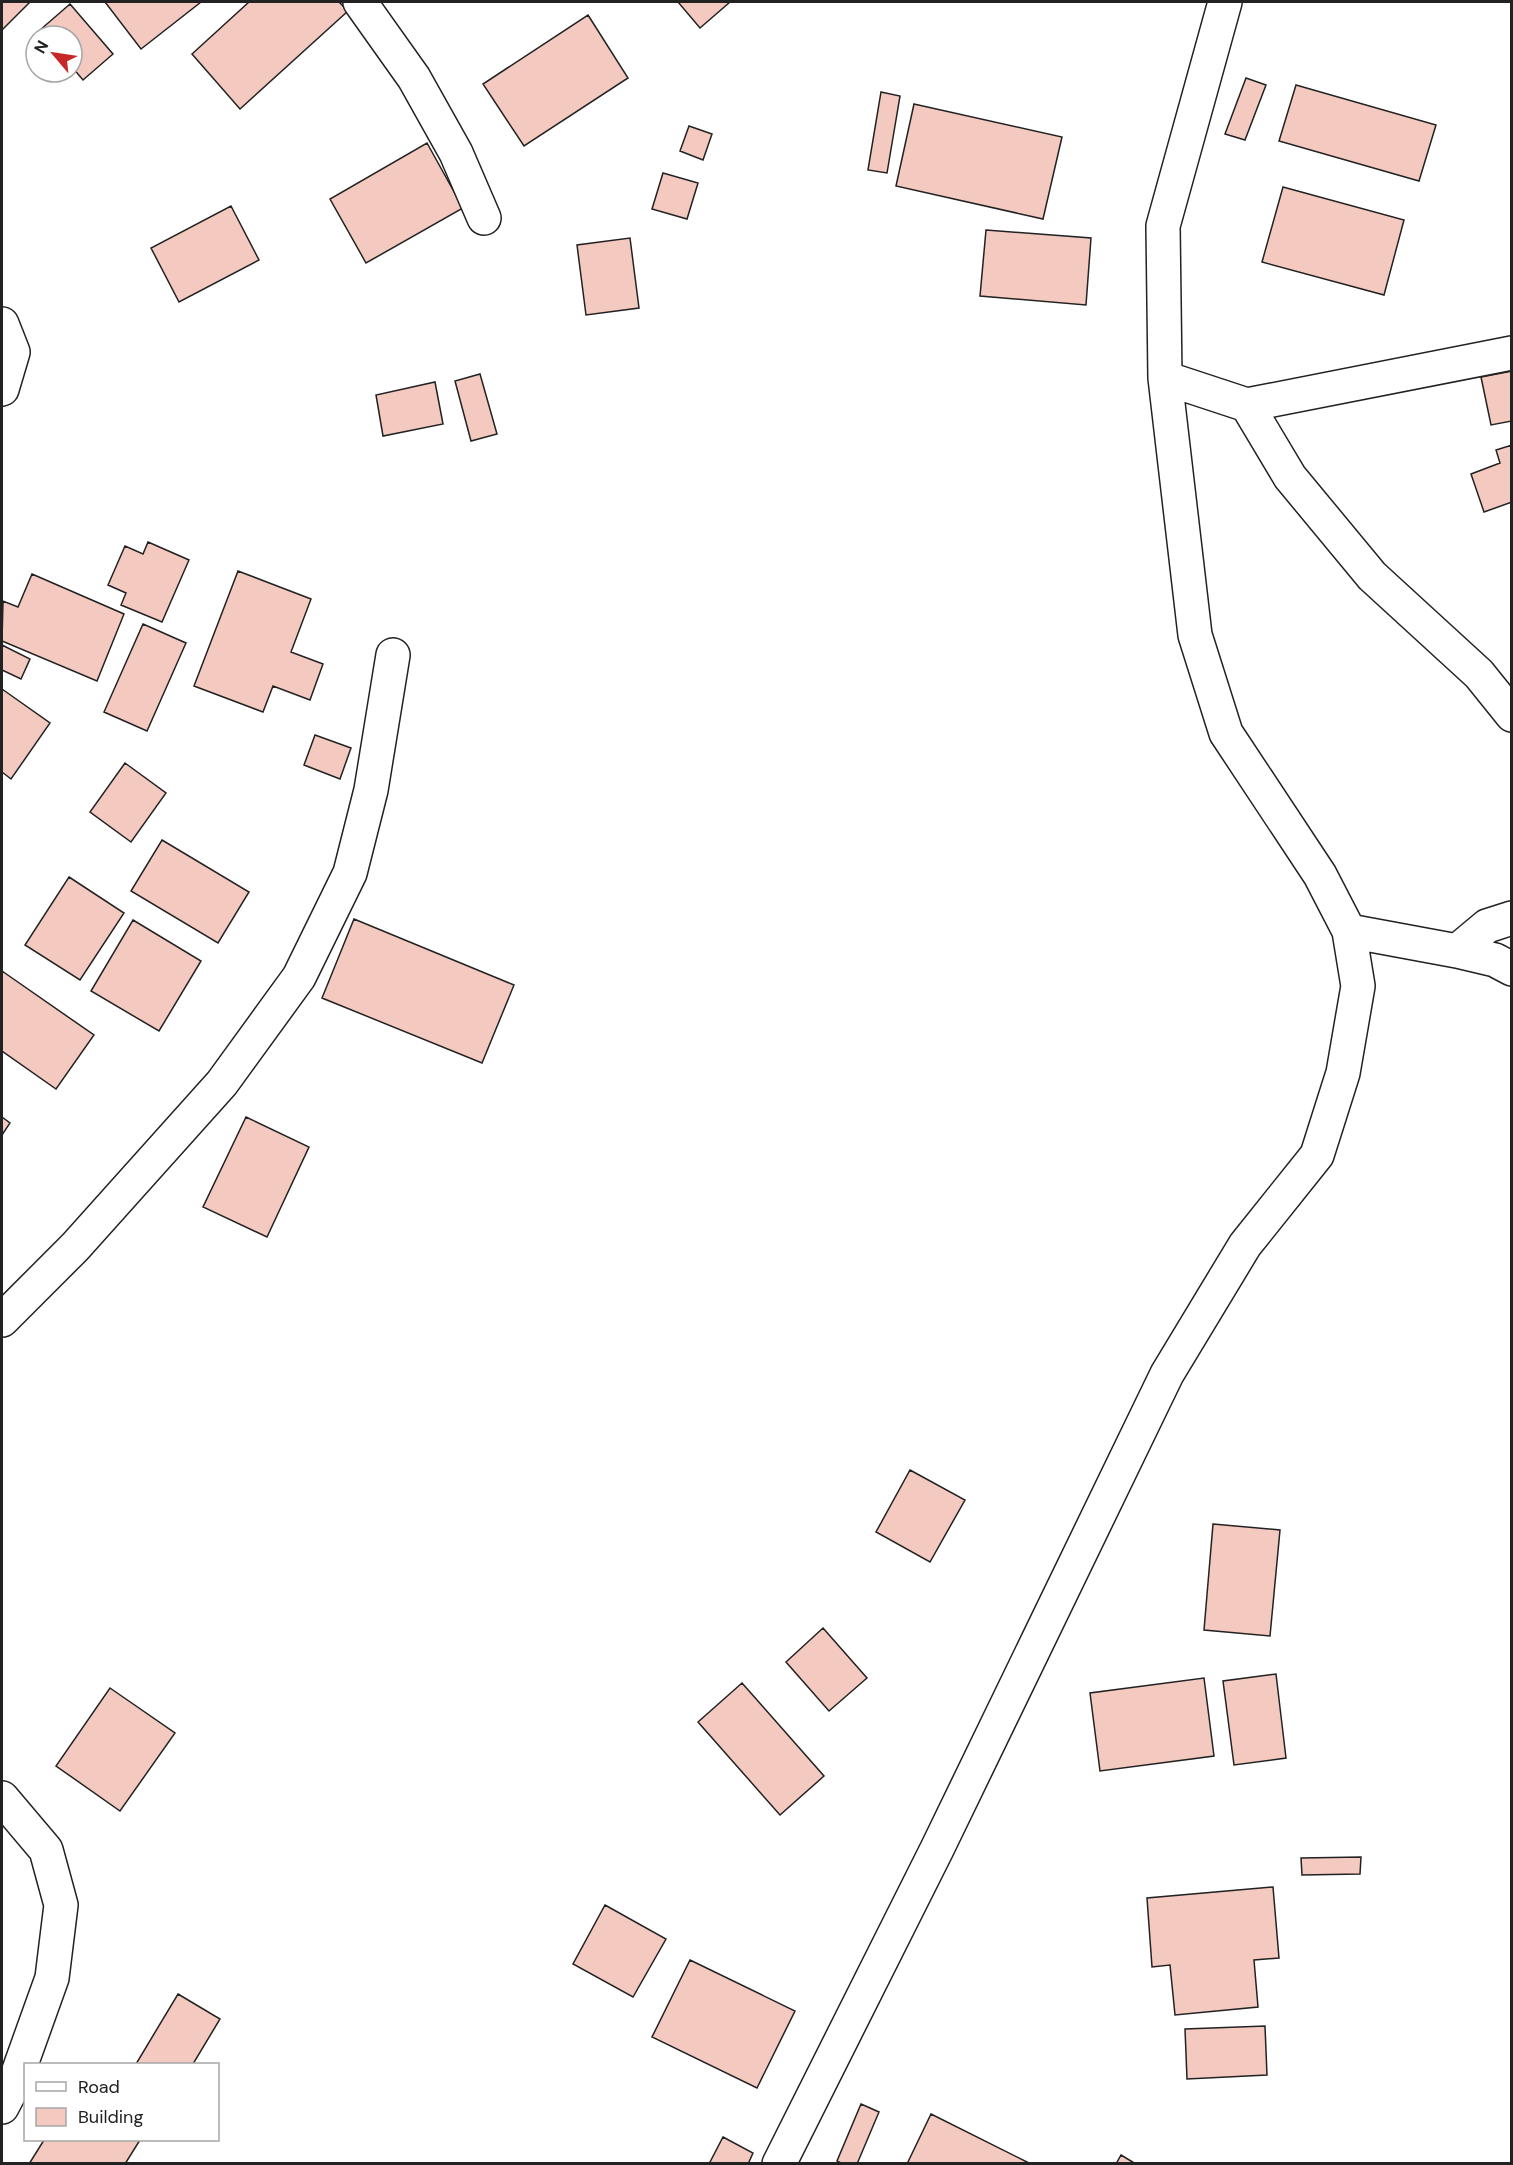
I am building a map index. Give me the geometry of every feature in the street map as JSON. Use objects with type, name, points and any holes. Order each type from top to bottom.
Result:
[{"type":"street","points":[[360,2],[414,78],[456,153],[484,218]]},
{"type":"street","points":[[779,2163],[938,1849],[1167,1374],[1245,1245],[1317,1155],[1343,1072],[1358,986],[1349,931],[1320,875],[1226,733],[1195,635],[1165,378],[1163,226],[1225,2]]},
{"type":"street","points":[[2,324],[13,352],[2,389]]},
{"type":"street","points":[[1165,378],[1247,405],[1512,353]]},
{"type":"street","points":[[1247,405],[1290,477],[1372,576],[1479,675],[1512,715]]},
{"type":"street","points":[[2,1320],[75,1247],[222,1083],[299,977],[350,873],[371,790],[393,655]]},
{"type":"street","points":[[1457,951],[1487,926],[1512,918]]},
{"type":"street","points":[[1349,931],[1457,951],[1495,960],[1512,969]]},
{"type":"street","points":[[2,1798],[46,1850],[61,1905],[52,1978],[14,2084],[2,2107]]},
{"type":"building","points":[[2,2],[30,2],[2,30]]},
{"type":"building","points":[[105,2],[201,2],[141,49]]},
{"type":"building","points":[[249,2],[339,2],[348,11],[240,109],[192,54]]},
{"type":"building","points":[[678,2],[730,2],[700,28]]},
{"type":"building","points":[[70,4],[113,54],[84,79],[84,24],[47,24]]},
{"type":"building","points":[[588,15],[628,78],[524,146],[483,84]]},
{"type":"building","points":[[1246,78],[1266,85],[1245,140],[1225,134]]},
{"type":"building","points":[[1296,85],[1436,125],[1419,181],[1279,141]]},
{"type":"building","points":[[881,92],[900,96],[887,173],[868,170]]},
{"type":"building","points":[[914,104],[1062,137],[1043,219],[896,186]]},
{"type":"building","points":[[689,126],[712,134],[703,160],[680,151]]},
{"type":"building","points":[[427,143],[463,208],[366,263],[330,199]]},
{"type":"building","points":[[663,173],[698,183],[687,219],[652,209]]},
{"type":"building","points":[[1283,187],[1404,220],[1384,295],[1262,262]]},
{"type":"building","points":[[231,206],[259,260],[179,302],[151,248]]},
{"type":"building","points":[[986,230],[1091,238],[1086,305],[980,296]]},
{"type":"building","points":[[630,238],[639,308],[586,315],[577,245]]},
{"type":"building","points":[[1512,371],[1512,421],[1491,425],[1481,377]]},
{"type":"building","points":[[480,374],[497,434],[471,441],[455,381]]},
{"type":"building","points":[[435,382],[443,424],[383,436],[376,395]]},
{"type":"building","points":[[1512,445],[1512,502],[1484,512],[1471,474],[1500,463],[1496,450]]},
{"type":"building","points":[[148,542],[189,560],[162,622],[121,605],[126,593],[108,585],[125,546],[143,554]]},
{"type":"building","points":[[238,571],[311,599],[291,652],[323,664],[310,700],[273,686],[263,712],[194,686]]},
{"type":"building","points":[[32,574],[124,614],[97,681],[2,641],[3,601],[18,607]]},
{"type":"building","points":[[143,624],[186,643],[147,731],[104,712]]},
{"type":"building","points":[[2,645],[30,659],[21,679],[2,670]]},
{"type":"building","points":[[2,689],[50,723],[11,779],[2,772]]},
{"type":"building","points":[[315,735],[351,748],[340,779],[304,765]]},
{"type":"building","points":[[125,763],[166,793],[131,842],[90,812]]},
{"type":"building","points":[[162,840],[249,892],[218,943],[131,891]]},
{"type":"building","points":[[69,877],[124,913],[80,980],[25,945]]},
{"type":"building","points":[[354,919],[514,985],[482,1063],[322,998]]},
{"type":"building","points":[[133,920],[201,961],[159,1031],[91,991]]},
{"type":"building","points":[[2,971],[94,1035],[56,1089],[2,1051]]},
{"type":"building","points":[[2,1117],[10,1123],[2,1135]]},
{"type":"building","points":[[246,1117],[309,1147],[267,1237],[203,1207]]},
{"type":"building","points":[[910,1470],[965,1500],[930,1562],[876,1532]]},
{"type":"building","points":[[1213,1524],[1280,1530],[1270,1636],[1204,1630]]},
{"type":"building","points":[[823,1628],[867,1678],[829,1711],[786,1662]]},
{"type":"building","points":[[1276,1674],[1286,1758],[1234,1765],[1223,1681]]},
{"type":"building","points":[[1204,1678],[1214,1756],[1100,1771],[1090,1693]]},
{"type":"building","points":[[742,1683],[824,1776],[780,1815],[698,1722]]},
{"type":"building","points":[[110,1688],[175,1733],[120,1811],[56,1766]]},
{"type":"building","points":[[1361,1857],[1360,1874],[1302,1875],[1301,1858]]},
{"type":"building","points":[[1273,1887],[1279,1958],[1254,1960],[1258,2007],[1175,2015],[1170,1965],[1152,1967],[1147,1898]]},
{"type":"building","points":[[605,1905],[666,1939],[633,1997],[573,1964]]},
{"type":"building","points":[[690,1960],[795,2011],[757,2088],[652,2037]]},
{"type":"building","points":[[178,1994],[220,2019],[194,2063],[137,2063]]},
{"type":"building","points":[[1265,2026],[1267,2075],[1187,2079],[1185,2029]]},
{"type":"building","points":[[861,2104],[879,2112],[857,2164],[843,2164],[837,2161]]},
{"type":"building","points":[[931,2114],[1031,2164],[907,2164]]},
{"type":"building","points":[[723,2137],[753,2153],[748,2164],[709,2164]]},
{"type":"building","points":[[43,2141],[139,2141],[125,2164],[29,2164]]},
{"type":"building","points":[[1121,2155],[1136,2164],[1116,2164]]}]
